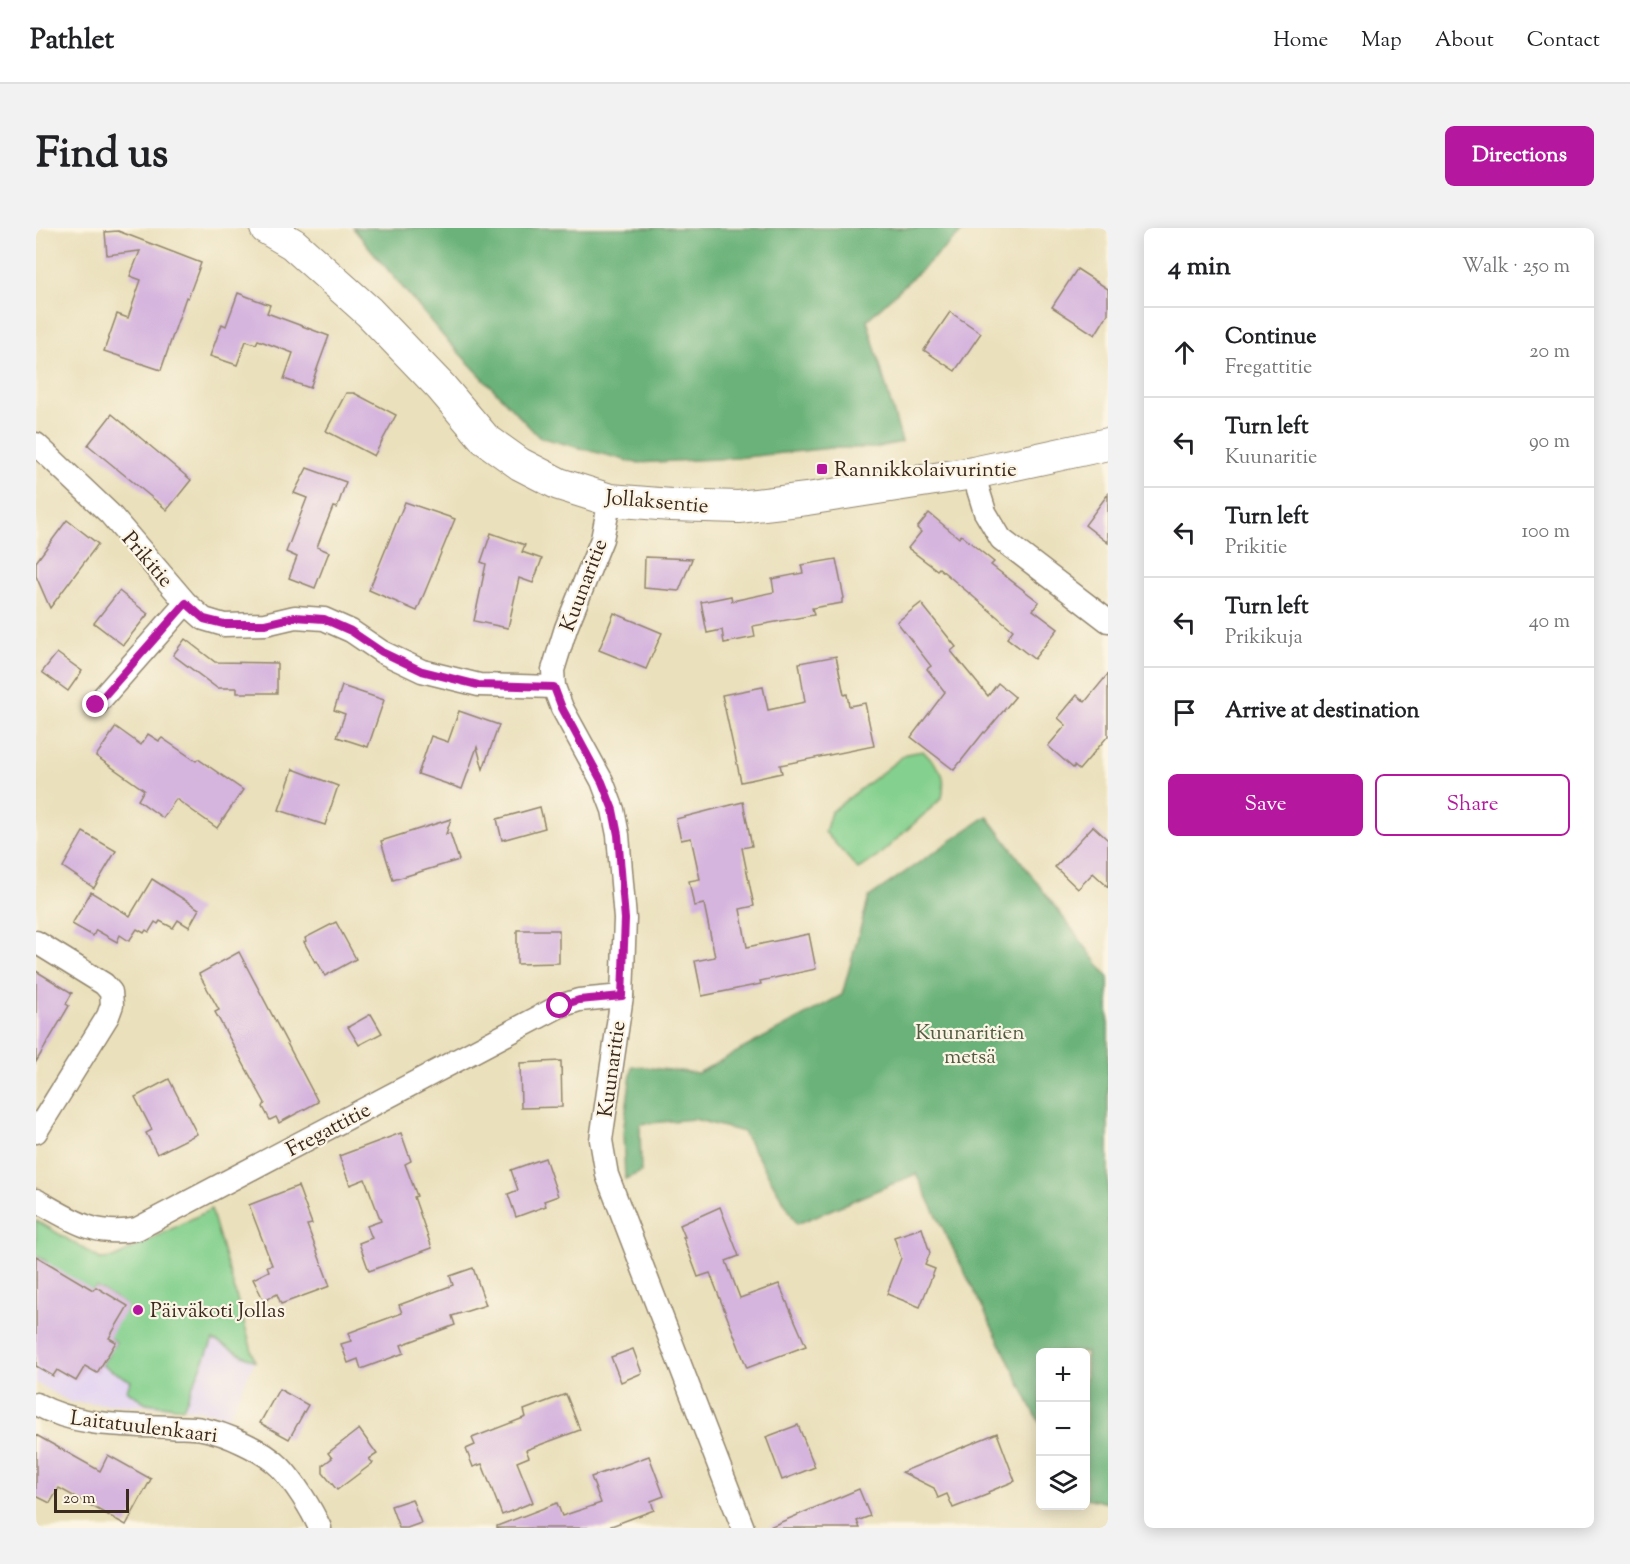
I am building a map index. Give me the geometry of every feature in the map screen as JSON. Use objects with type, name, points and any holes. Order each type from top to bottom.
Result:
[{"type":"main road","name":"Jollaksentie","points":[[266,228],[293,244],[369,312],[441,387],[485,439],[520,464],[559,484],[610,500],[739,507],[807,499],[973,473],[1108,444]]},
{"type":"street","name":"Prikitie","points":[[36,444],[110,514],[186,603],[204,619],[224,624],[265,624],[295,617],[324,619],[351,631],[382,652],[422,671],[478,685],[554,687]]},
{"type":"street","points":[[973,473],[985,513],[1001,539],[1108,621]]},
{"type":"street","name":"Kuunaritie","points":[[610,500],[602,538],[553,670],[554,687],[562,708],[602,782],[613,810],[618,835],[625,919],[622,996],[601,1140],[607,1174],[743,1528]]},
{"type":"street","points":[[96,705],[186,603]]},
{"type":"street","points":[[36,942],[104,984],[111,992],[112,1005],[108,1016],[36,1132]]},
{"type":"street","name":"Fregattitie","points":[[36,1200],[88,1228],[120,1233],[137,1229],[560,1006],[579,1000],[622,996]]},
{"type":"street","name":"Laitatuulenkaari","points":[[36,1404],[64,1417],[97,1424],[201,1429],[240,1442],[279,1466],[320,1528]]},
{"type":"shaded area","name":"Päiväkoti Jollas","points":[[211,1209],[255,1361],[228,1418],[211,1412],[183,1408],[70,1402],[36,1383],[36,1220],[100,1259],[114,1258]]},
{"type":"green space","points":[[353,228],[966,228],[867,320],[902,442],[875,448],[831,448],[736,458],[636,463],[539,437],[444,337]]},
{"type":"green space","points":[[923,751],[943,776],[942,798],[876,858],[858,869],[825,832],[831,812],[906,754]]},
{"type":"green space","name":"Kuunaritien metsä","points":[[987,816],[1108,977],[1108,1503],[1090,1499],[1090,1348],[1036,1348],[1036,1416],[916,1174],[797,1224],[743,1132],[694,1119],[640,1124],[641,1172],[625,1179],[623,1133],[632,1066],[698,1073],[842,995],[869,897]]},
{"type":"green space","name":"Päiväkoti Jollas","points":[[211,1209],[255,1361],[213,1340],[183,1408],[146,1403],[126,1390],[131,1381],[102,1365],[116,1342],[87,1325],[127,1306],[96,1287],[93,1290],[36,1280],[47,1262],[36,1255],[36,1220],[100,1259],[114,1258]]},
{"type":"building","points":[[118,231],[201,263],[188,298],[186,297],[161,370],[104,351],[117,314],[128,318],[141,280],[130,276],[140,251],[107,255],[105,232]]},
{"type":"building","points":[[1077,269],[1108,289],[1108,314],[1095,335],[1052,307]]},
{"type":"building","points":[[238,293],[270,305],[267,313],[329,336],[310,388],[284,379],[293,353],[258,340],[256,344],[246,341],[237,365],[210,356],[222,324],[226,326]]},
{"type":"building","points":[[950,312],[981,333],[955,371],[924,350]]},
{"type":"building","points":[[346,393],[354,393],[396,415],[374,456],[326,431]]},
{"type":"building","points":[[112,414],[191,480],[167,510],[88,445]]},
{"type":"building","points":[[307,468],[346,482],[337,508],[333,507],[317,547],[329,552],[315,588],[289,578],[297,557],[286,552],[307,498],[294,493]]},
{"type":"building","points":[[1108,494],[1108,543],[1085,525]]},
{"type":"building","points":[[405,502],[455,519],[417,611],[369,590]]},
{"type":"building","points":[[929,513],[959,538],[961,535],[994,562],[991,565],[1039,602],[1033,610],[1058,629],[1034,659],[1007,638],[1013,630],[939,568],[937,570],[908,548],[921,532],[917,528]]},
{"type":"building","points":[[67,520],[98,544],[50,608],[36,576],[36,562]]},
{"type":"building","points":[[491,533],[525,545],[522,552],[542,559],[533,583],[519,578],[508,628],[474,621],[486,564],[481,562]]},
{"type":"building","points":[[645,557],[692,559],[679,591],[644,588]]},
{"type":"building","points":[[836,559],[844,598],[842,603],[812,608],[814,615],[753,626],[755,637],[724,643],[722,630],[707,633],[701,602],[731,596],[732,601],[774,592],[772,579],[803,573],[801,565]]},
{"type":"building","points":[[119,591],[148,614],[123,645],[94,623]]},
{"type":"building","points":[[921,603],[956,647],[951,651],[988,696],[998,683],[1015,697],[954,770],[911,737],[945,692],[927,669],[931,666],[897,622]]},
{"type":"building","points":[[614,613],[662,633],[646,669],[599,650]]},
{"type":"building","points":[[185,639],[215,662],[277,663],[277,693],[237,693],[237,688],[217,688],[173,655]]},
{"type":"building","points":[[57,653],[82,671],[68,691],[42,672]]},
{"type":"building","points":[[836,656],[844,695],[847,694],[849,706],[865,703],[874,746],[780,765],[782,773],[741,782],[722,695],[763,687],[768,710],[805,702],[799,663]]},
{"type":"building","points":[[1108,674],[1108,736],[1079,770],[1074,766],[1073,768],[1048,746],[1066,725],[1058,718],[1077,695],[1085,702]]},
{"type":"building","points":[[342,686],[384,700],[368,747],[337,737],[345,714],[334,710]]},
{"type":"building","points":[[459,711],[499,725],[483,769],[477,747],[462,789],[418,774],[431,736],[448,742]]},
{"type":"building","points":[[116,727],[141,745],[148,734],[159,741],[162,738],[243,790],[217,828],[176,799],[163,818],[138,800],[144,790],[96,756]]},
{"type":"building","points":[[293,769],[338,786],[325,825],[279,810]]},
{"type":"building","points":[[743,802],[752,846],[742,848],[754,906],[740,909],[747,947],[809,934],[816,969],[760,981],[761,984],[702,996],[695,961],[715,957],[704,904],[694,906],[689,881],[700,879],[691,838],[681,840],[676,819]]},
{"type":"building","points":[[540,807],[545,828],[502,840],[497,819]]},
{"type":"building","points":[[451,819],[446,834],[450,833],[459,860],[393,880],[381,841]]},
{"type":"building","points":[[1093,826],[1108,840],[1108,887],[1093,873],[1078,889],[1055,867]]},
{"type":"building","points":[[83,832],[116,851],[94,888],[63,867]]},
{"type":"building","points":[[152,879],[199,909],[189,927],[178,920],[173,928],[160,921],[158,924],[155,922],[149,932],[146,930],[144,933],[137,929],[129,941],[120,935],[117,942],[96,930],[93,936],[72,924],[91,892],[130,916]]},
{"type":"building","points":[[336,922],[356,959],[325,976],[304,942],[305,938]]},
{"type":"building","points":[[517,930],[559,930],[559,963],[517,964]]},
{"type":"building","points":[[239,952],[318,1102],[279,1123],[276,1117],[270,1120],[263,1107],[265,1103],[215,1012],[219,1010],[199,974]]},
{"type":"building","points":[[36,971],[72,993],[66,1004],[69,1006],[36,1062]]},
{"type":"building","points":[[371,1014],[382,1033],[359,1045],[348,1027]]},
{"type":"building","points":[[561,1061],[562,1107],[521,1108],[520,1063]]},
{"type":"building","points":[[169,1079],[197,1134],[157,1154],[146,1133],[152,1130],[135,1097]]},
{"type":"building","points":[[401,1133],[411,1161],[405,1164],[432,1248],[369,1271],[359,1243],[372,1238],[367,1226],[381,1221],[365,1179],[350,1185],[339,1156]]},
{"type":"building","points":[[545,1158],[558,1196],[544,1201],[546,1206],[516,1217],[508,1194],[518,1190],[511,1170]]},
{"type":"building","points":[[298,1186],[312,1224],[307,1225],[330,1286],[281,1304],[277,1294],[264,1301],[253,1279],[269,1271],[267,1266],[272,1265],[249,1205]]},
{"type":"building","points":[[720,1207],[739,1256],[726,1261],[740,1298],[779,1284],[806,1346],[747,1368],[710,1273],[698,1277],[680,1225]]},
{"type":"building","points":[[922,1228],[930,1253],[925,1265],[935,1269],[920,1307],[887,1294],[901,1258],[894,1237]]},
{"type":"building","points":[[36,1256],[93,1290],[96,1287],[128,1306],[109,1338],[116,1342],[97,1373],[85,1366],[76,1381],[57,1370],[53,1376],[36,1366]]},
{"type":"building","points":[[473,1268],[486,1305],[452,1316],[455,1325],[401,1345],[404,1353],[361,1369],[358,1359],[348,1363],[341,1344],[351,1341],[348,1333],[402,1313],[399,1305],[453,1285],[450,1276]]},
{"type":"building","points":[[633,1349],[642,1373],[621,1382],[611,1357]]},
{"type":"building","points":[[279,1389],[308,1405],[289,1439],[260,1423]]},
{"type":"building","points":[[566,1394],[580,1430],[526,1450],[529,1457],[517,1462],[533,1502],[502,1515],[482,1464],[473,1467],[466,1449],[475,1445],[472,1438],[526,1417],[524,1410]]},
{"type":"building","points":[[798,1425],[815,1467],[782,1480],[766,1437]]},
{"type":"building","points":[[359,1429],[377,1454],[369,1459],[373,1463],[337,1490],[323,1473],[323,1465],[332,1458],[328,1453]]},
{"type":"building","points":[[997,1433],[1015,1481],[988,1492],[989,1494],[953,1508],[947,1494],[938,1498],[934,1488],[902,1472]]},
{"type":"building","points":[[36,1435],[100,1471],[108,1455],[151,1479],[126,1525],[59,1488],[50,1503],[36,1496]]},
{"type":"building","points":[[649,1456],[664,1496],[651,1501],[654,1510],[606,1528],[497,1528],[497,1526],[557,1503],[562,1516],[601,1503],[591,1477]]},
{"type":"building","points":[[859,1489],[870,1516],[857,1521],[860,1528],[767,1528]]},
{"type":"building","points":[[412,1499],[421,1523],[399,1528],[391,1506]]},
{"type":"place","name":"Rannikkolaivurintie","points":[[822,469]]},
{"type":"place","name":"Päiväkoti Jollas","points":[[138,1310]]},
{"type":"route","points":[[96,705],[186,603],[204,619],[224,624],[265,624],[295,617],[324,619],[351,631],[382,652],[422,671],[478,685],[554,687],[562,708],[602,782],[613,810],[618,835],[625,919],[622,996],[579,1000],[560,1006]]}]
